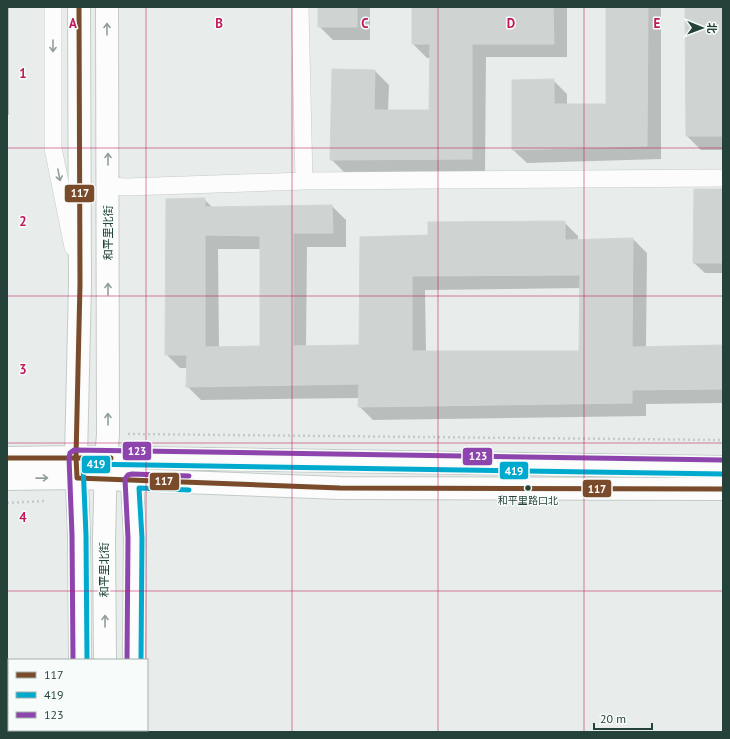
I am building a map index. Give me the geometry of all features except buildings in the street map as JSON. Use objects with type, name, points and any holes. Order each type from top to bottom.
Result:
[{"type":"street","points":[[53,7],[53,148],[80,284]]},
{"type":"street","points":[[79,7],[80,284],[77,468],[80,659]]},
{"type":"street","name":"和平里北街","points":[[105,659],[105,469],[108,435],[107,7]]},
{"type":"street","points":[[300,7],[304,181]]},
{"type":"street","points":[[108,186],[127,187],[304,181],[723,178]]},
{"type":"street","points":[[7,458],[77,468],[105,469],[132,480],[340,488],[723,489]]},
{"type":"street","points":[[105,469],[131,459],[723,467]]},
{"type":"street","points":[[131,459],[134,538],[134,659]]},
{"type":"street","points":[[7,479],[77,468]]},
{"type":"path","points":[[108,435],[139,434],[723,440]]},
{"type":"transit line","name":"117","points":[[79,7],[80,284],[76,457],[77,478],[340,488],[723,489]]},
{"type":"transit line","name":"123","points":[[73,659],[72,535],[69,457],[70,453],[74,450],[723,460]]},
{"type":"transit line","name":"117","points":[[7,458],[111,458]]},
{"type":"transit line","name":"419","points":[[87,659],[86,535],[83,464],[723,474]]},
{"type":"transit line","name":"123","points":[[127,659],[128,538],[125,479],[128,475],[132,474],[189,476]]},
{"type":"transit line","name":"419","points":[[141,659],[142,538],[139,488],[189,490]]},
{"type":"place","name":"和平里路口北","points":[[528,488]]}]
